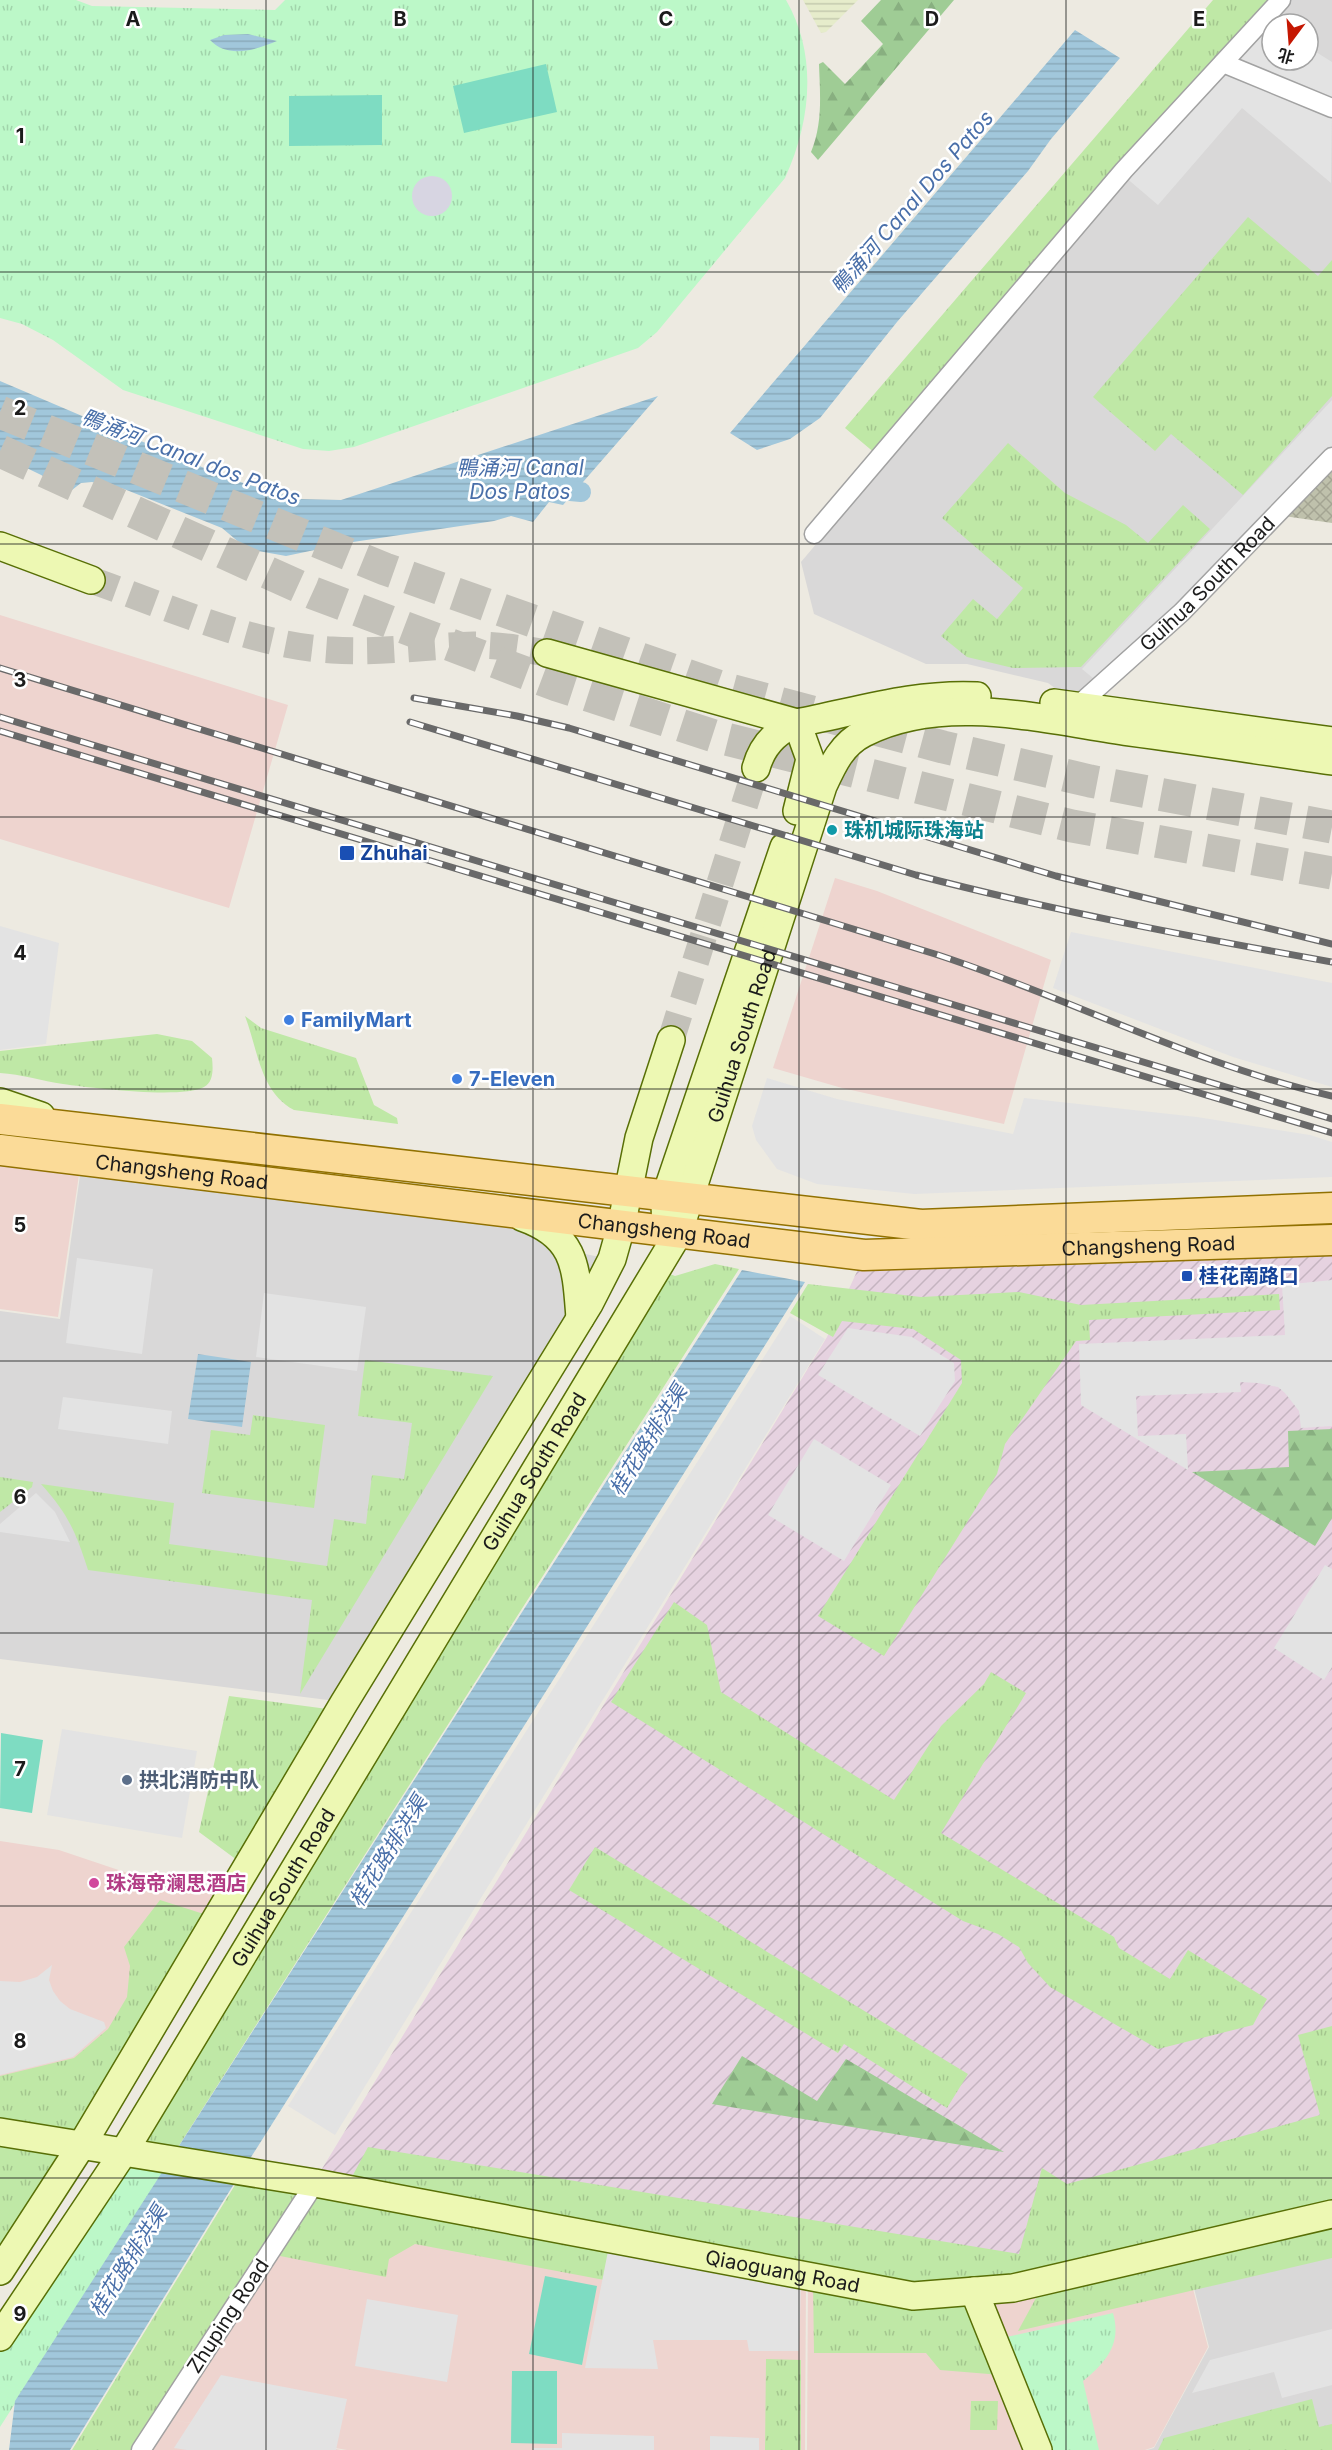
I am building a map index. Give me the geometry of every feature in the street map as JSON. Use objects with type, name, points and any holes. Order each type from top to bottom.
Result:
[{"type":"main road","points":[[0,546],[91,580]]},
{"type":"main road","points":[[547,653],[797,723],[818,748],[824,767],[823,786]]},
{"type":"main road","name":"Guihua South Road","points":[[745,708],[755,716],[763,734],[757,766],[766,745],[776,735],[797,723],[925,696],[1000,697],[1069,713],[1332,760]]},
{"type":"main road","name":"Guihua South Road","points":[[0,2337],[125,2150],[678,1234],[678,1197],[823,786],[835,761],[847,745],[864,733],[888,723],[961,712],[1069,713],[1332,741]]},
{"type":"main road","points":[[678,1197],[804,788],[810,759],[797,723]]},
{"type":"main road","name":"Guihua South Road","points":[[0,2271],[82,2144],[338,1713],[580,1318],[612,1259],[621,1227],[639,1138],[671,1040]]},
{"type":"main road","points":[[0,1102],[77,1128]]},
{"type":"main road","name":"Changsheng Road","points":[[0,1119],[473,1175],[627,1190],[885,1223],[921,1225],[1332,1208]]},
{"type":"main road","name":"Changsheng Road","points":[[0,1150],[864,1255],[1332,1240]]},
{"type":"main road","points":[[0,1162],[74,1160]]},
{"type":"main road","points":[[510,1213],[547,1226],[568,1250],[577,1285],[580,1318]]},
{"type":"main road","points":[[0,2132],[125,2150]]},
{"type":"main road","name":"Qiaoguang Road","points":[[125,2150],[315,2182],[913,2296],[1013,2288],[1332,2214]]},
{"type":"main road","points":[[974,2291],[1038,2450]]},
{"type":"street","points":[[814,534],[1124,170],[1281,0]]},
{"type":"street","points":[[1223,63],[1332,108]]},
{"type":"street","name":"Guihua South Road","points":[[1069,713],[1182,612],[1332,457]]},
{"type":"street","name":"Zhuping Road","points":[[141,2450],[315,2182]]},
{"type":"shaded area","points":[[803,0],[858,0],[826,32],[821,33]]},
{"type":"shaded area","points":[[1281,0],[1332,0],[1332,457],[1078,705],[1048,683],[967,664],[926,664],[814,614],[801,562],[1223,63],[1260,23],[1260,72],[1320,72],[1320,12],[1270,12]]},
{"type":"shaded area","points":[[1260,32],[1260,72],[1320,72],[1320,54],[1332,62],[1332,104],[1230,61]]},
{"type":"shaded area","points":[[1225,68],[1332,112],[1331,183],[1242,108],[1158,205],[1124,176]]},
{"type":"shaded area","points":[[432,176],[446,182],[452,196],[446,210],[432,216],[418,210],[412,196],[418,182]]},
{"type":"shaded area","points":[[1332,400],[1332,449],[1099,683],[1082,669]]},
{"type":"shaded area","points":[[1332,457],[1332,523],[1277,515]]},
{"type":"shaded area","points":[[0,615],[288,705],[229,908],[0,839]]},
{"type":"shaded area","points":[[835,878],[877,891],[1051,960],[1004,1124],[842,1088],[773,1068]]},
{"type":"shaded area","points":[[0,926],[59,943],[46,1044],[0,1050]]},
{"type":"shaded area","points":[[1071,932],[1332,983],[1332,1087],[1233,1057],[1053,988]]},
{"type":"shaded area","points":[[767,1078],[837,1099],[1013,1134],[1024,1098],[1197,1117],[1310,1135],[1332,1142],[1332,1177],[914,1194],[817,1184],[777,1169],[756,1140],[752,1126]]},
{"type":"shaded area","points":[[81,1161],[58,1317],[0,1309],[0,1162]]},
{"type":"shaded area","points":[[82,1161],[559,1220],[568,1239],[585,1254],[610,1259],[344,1702],[0,1659],[0,1311],[60,1319]]},
{"type":"shaded area","points":[[1332,1241],[1332,2214],[1013,2287],[314,2182],[827,1337],[864,1256]]},
{"type":"shaded area","points":[[77,1258],[153,1269],[142,1354],[66,1343]]},
{"type":"shaded area","points":[[1332,1280],[1332,1426],[1301,1428],[1299,1411],[1285,1393],[1278,1387],[1258,1383],[1240,1382],[1241,1392],[1136,1396],[1138,1436],[1186,1434],[1188,1470],[1081,1405],[1079,1344],[1285,1335],[1282,1285]]},
{"type":"shaded area","points":[[264,1293],[366,1307],[357,1371],[256,1357]]},
{"type":"shaded area","points":[[790,1316],[825,1339],[335,2135],[288,2106]]},
{"type":"shaded area","points":[[848,1328],[912,1337],[954,1363],[955,1381],[920,1436],[818,1375]]},
{"type":"shaded area","points":[[63,1397],[172,1411],[168,1444],[58,1429]]},
{"type":"shaded area","points":[[814,1439],[891,1485],[844,1561],[768,1515]]},
{"type":"shaded area","points":[[36,1493],[55,1512],[70,1542],[0,1532],[0,1524]]},
{"type":"shaded area","points":[[1325,1565],[1332,1569],[1332,1667],[1324,1680],[1274,1648]]},
{"type":"shaded area","points":[[62,1729],[197,1751],[182,1838],[47,1815]]},
{"type":"shaded area","points":[[0,1841],[59,1850],[184,1892],[198,1889],[231,1893],[82,2142],[0,2131]]},
{"type":"shaded area","points":[[52,1965],[49,1980],[60,2001],[70,2009],[104,2022],[106,2028],[73,2057],[0,2075],[0,1981],[20,1982],[37,1977]]},
{"type":"shaded area","points":[[316,2184],[806,2278],[805,2450],[347,2450],[167,2419],[341,2450],[143,2450]]},
{"type":"shaded area","points":[[1332,2215],[1332,2450],[1147,2450],[1154,2448],[1209,2347],[1184,2249]]},
{"type":"shaded area","points":[[609,2246],[801,2283],[799,2351],[749,2351],[747,2340],[653,2340],[658,2369],[585,2368]]},
{"type":"shaded area","points":[[1183,2250],[1208,2347],[1154,2447],[1145,2450],[1040,2450],[976,2292]]},
{"type":"shaded area","points":[[808,2277],[974,2292],[1038,2450],[807,2450]]},
{"type":"shaded area","points":[[367,2299],[458,2315],[447,2382],[355,2366]]},
{"type":"shaded area","points":[[1332,2329],[1332,2385],[1282,2398],[1274,2372],[1192,2393],[1210,2360]]},
{"type":"shaded area","points":[[221,2375],[347,2399],[336,2450],[187,2450],[174,2448]]},
{"type":"shaded area","points":[[562,2433],[654,2436],[654,2450],[533,2450],[533,2448],[562,2448]]},
{"type":"shaded area","points":[[710,2436],[759,2438],[759,2450],[710,2450]]},
{"type":"green space","points":[[0,0],[76,0],[92,6],[275,10],[285,0],[786,0],[803,43],[807,66],[805,112],[801,134],[785,178],[657,332],[638,348],[354,447],[329,451],[303,449],[123,390],[53,340],[22,324],[0,318]]},
{"type":"green space","points":[[881,0],[954,0],[818,160],[811,152],[819,119],[819,64],[823,62],[845,84],[883,44],[861,21]]},
{"type":"green space","points":[[1213,0],[1279,0],[1268,12],[1260,12],[1260,21],[876,454],[845,428]]},
{"type":"green space","points":[[546,64],[557,112],[464,133],[453,86]]},
{"type":"green space","points":[[382,95],[382,145],[289,146],[289,96]]},
{"type":"green space","points":[[1248,217],[1318,276],[1332,260],[1332,396],[1243,495],[1171,434],[1155,451],[1093,397]]},
{"type":"green space","points":[[1008,443],[1065,493],[1126,525],[1148,543],[1183,505],[1210,529],[1081,667],[1013,668],[967,657],[941,636],[973,599],[997,619],[1023,588],[942,518]]},
{"type":"green space","points":[[245,1016],[261,1028],[356,1058],[374,1105],[397,1118],[398,1124],[294,1110],[283,1102],[267,1081]]},
{"type":"green space","points":[[157,1034],[192,1041],[212,1058],[210,1082],[204,1087],[193,1090],[136,1092],[63,1084],[0,1073],[0,1051]]},
{"type":"green space","points":[[715,1264],[739,1269],[173,2155],[130,2148],[660,1270],[675,1276]]},
{"type":"green space","points":[[808,1284],[921,1297],[1019,1292],[1081,1305],[1279,1294],[1280,1310],[1089,1320],[1090,1340],[1076,1341],[1005,1444],[997,1474],[884,1656],[818,1616],[962,1383],[961,1360],[913,1329],[842,1321],[833,1337],[790,1313]]},
{"type":"green space","points":[[365,1360],[493,1376],[300,1694],[312,1600],[88,1570],[70,1524],[41,1484],[174,1503],[169,1544],[327,1566],[334,1519],[366,1524],[372,1475],[404,1479],[412,1423],[358,1416]]},
{"type":"green space","points":[[253,1415],[325,1425],[314,1508],[202,1493],[211,1430],[250,1435]]},
{"type":"green space","points":[[1332,1429],[1332,1518],[1315,1546],[1192,1472],[1289,1467],[1288,1431]]},
{"type":"green space","points":[[0,1477],[33,1482],[32,1487],[0,1512]]},
{"type":"green space","points":[[674,1602],[707,1625],[721,1692],[894,1800],[941,1726],[984,1684],[991,1672],[1026,1693],[941,1833],[1114,1937],[1119,1948],[1170,1979],[1188,1950],[1267,1999],[1253,2025],[1158,2049],[1050,1987],[1028,1963],[1019,1947],[998,1934],[963,1921],[611,1702]]},
{"type":"green space","points":[[229,1696],[335,1710],[241,1863],[199,1832]]},
{"type":"green space","points":[[1,1733],[43,1740],[32,1813],[0,1808]]},
{"type":"green space","points":[[595,1847],[968,2074],[947,2108],[844,2044],[838,2053],[569,1890]]},
{"type":"green space","points":[[160,1900],[210,1916],[81,2139],[0,2127],[0,2076],[74,2058],[108,2029],[127,1997],[130,1966],[124,1947]]},
{"type":"green space","points":[[1332,2026],[1332,2212],[1014,2285],[914,2293],[347,2186],[368,2147],[1019,2254],[1042,2168],[1067,2184],[1320,2115],[1298,2035]]},
{"type":"green space","points":[[742,2056],[817,2101],[846,2059],[1004,2152],[712,2104]]},
{"type":"green space","points":[[0,2135],[77,2147],[0,2262]]},
{"type":"green space","points":[[126,2152],[171,2160],[0,2427],[0,2341]]},
{"type":"green space","points":[[243,2172],[312,2184],[139,2450],[72,2450]]},
{"type":"green space","points":[[318,2187],[784,2277],[779,2307],[599,2279],[415,2244],[389,2259],[386,2277],[275,2255]]},
{"type":"green space","points":[[1332,2219],[1332,2258],[1018,2331],[1042,2287]]},
{"type":"green space","points":[[545,2276],[597,2286],[582,2365],[529,2354]]},
{"type":"green space","points":[[813,2282],[970,2296],[1001,2375],[940,2370],[926,2353],[814,2353]]},
{"type":"green space","points":[[1113,2313],[1114,2343],[1099,2367],[1083,2381],[1099,2450],[1044,2450],[998,2339]]},
{"type":"green space","points":[[766,2359],[801,2360],[801,2450],[765,2450]]},
{"type":"green space","points":[[512,2371],[557,2371],[557,2444],[511,2443]]},
{"type":"green space","points":[[1312,2399],[1319,2427],[1332,2424],[1332,2450],[1158,2450],[1164,2438]]},
{"type":"green space","points":[[971,2401],[998,2401],[997,2430],[970,2430]]},
{"type":"water","points":[[1075,30],[1120,58],[1051,139],[1028,171],[897,322],[820,418],[790,439],[757,450],[730,433]]},
{"type":"water","points":[[248,34],[277,41],[251,50],[233,51],[217,46],[210,40],[224,35]]},
{"type":"water","name":"鴨涌河 Canal Dos Patos","points":[[0,381],[230,479],[298,499],[341,500],[658,396],[563,505],[549,502],[533,522],[511,516],[494,521],[353,542],[286,556],[247,549],[222,528],[124,489],[92,482],[81,483],[72,490],[0,455]]},
{"type":"water","name":"桂花路排洪渠","points":[[742,1270],[805,1282],[222,2203],[70,2450],[9,2450],[15,2401]]},
{"type":"water","points":[[198,1354],[251,1362],[242,1427],[188,1419]]},
{"type":"waterway","name":"鴨涌河 Canal dos Patos","points":[[549,489],[581,492]]},
{"type":"tunnel","points":[[0,412],[385,569],[726,689],[943,747],[1090,781],[1332,827]]},
{"type":"tunnel","points":[[0,451],[313,593],[557,685],[714,736],[1072,826],[1332,873]]},
{"type":"tunnel","points":[[91,580],[241,633],[302,647],[368,651],[483,645],[547,653]]},
{"type":"tunnel","points":[[671,1040],[756,768]]},
{"type":"railway","points":[[0,668],[935,954],[985,971],[1231,1067],[1332,1096]]},
{"type":"railway","points":[[414,698],[517,716],[569,728],[1056,876],[1332,944]]},
{"type":"railway","points":[[0,717],[1332,1119]]},
{"type":"railway","points":[[410,722],[916,875],[1123,923],[1332,962]]},
{"type":"railway","points":[[0,731],[1332,1133]]},
{"type":"place","name":"珠机城际珠海站","points":[[832,830]]},
{"type":"place","name":"Zhuhai","points":[[347,853]]},
{"type":"place","name":"FamilyMart","points":[[289,1020]]},
{"type":"place","name":"7-Eleven","points":[[457,1079]]},
{"type":"place","name":"桂花南路口","points":[[1187,1276]]},
{"type":"place","name":"拱北消防中队","points":[[127,1780]]},
{"type":"place","name":"珠海帝澜思酒店","points":[[94,1883]]}]
